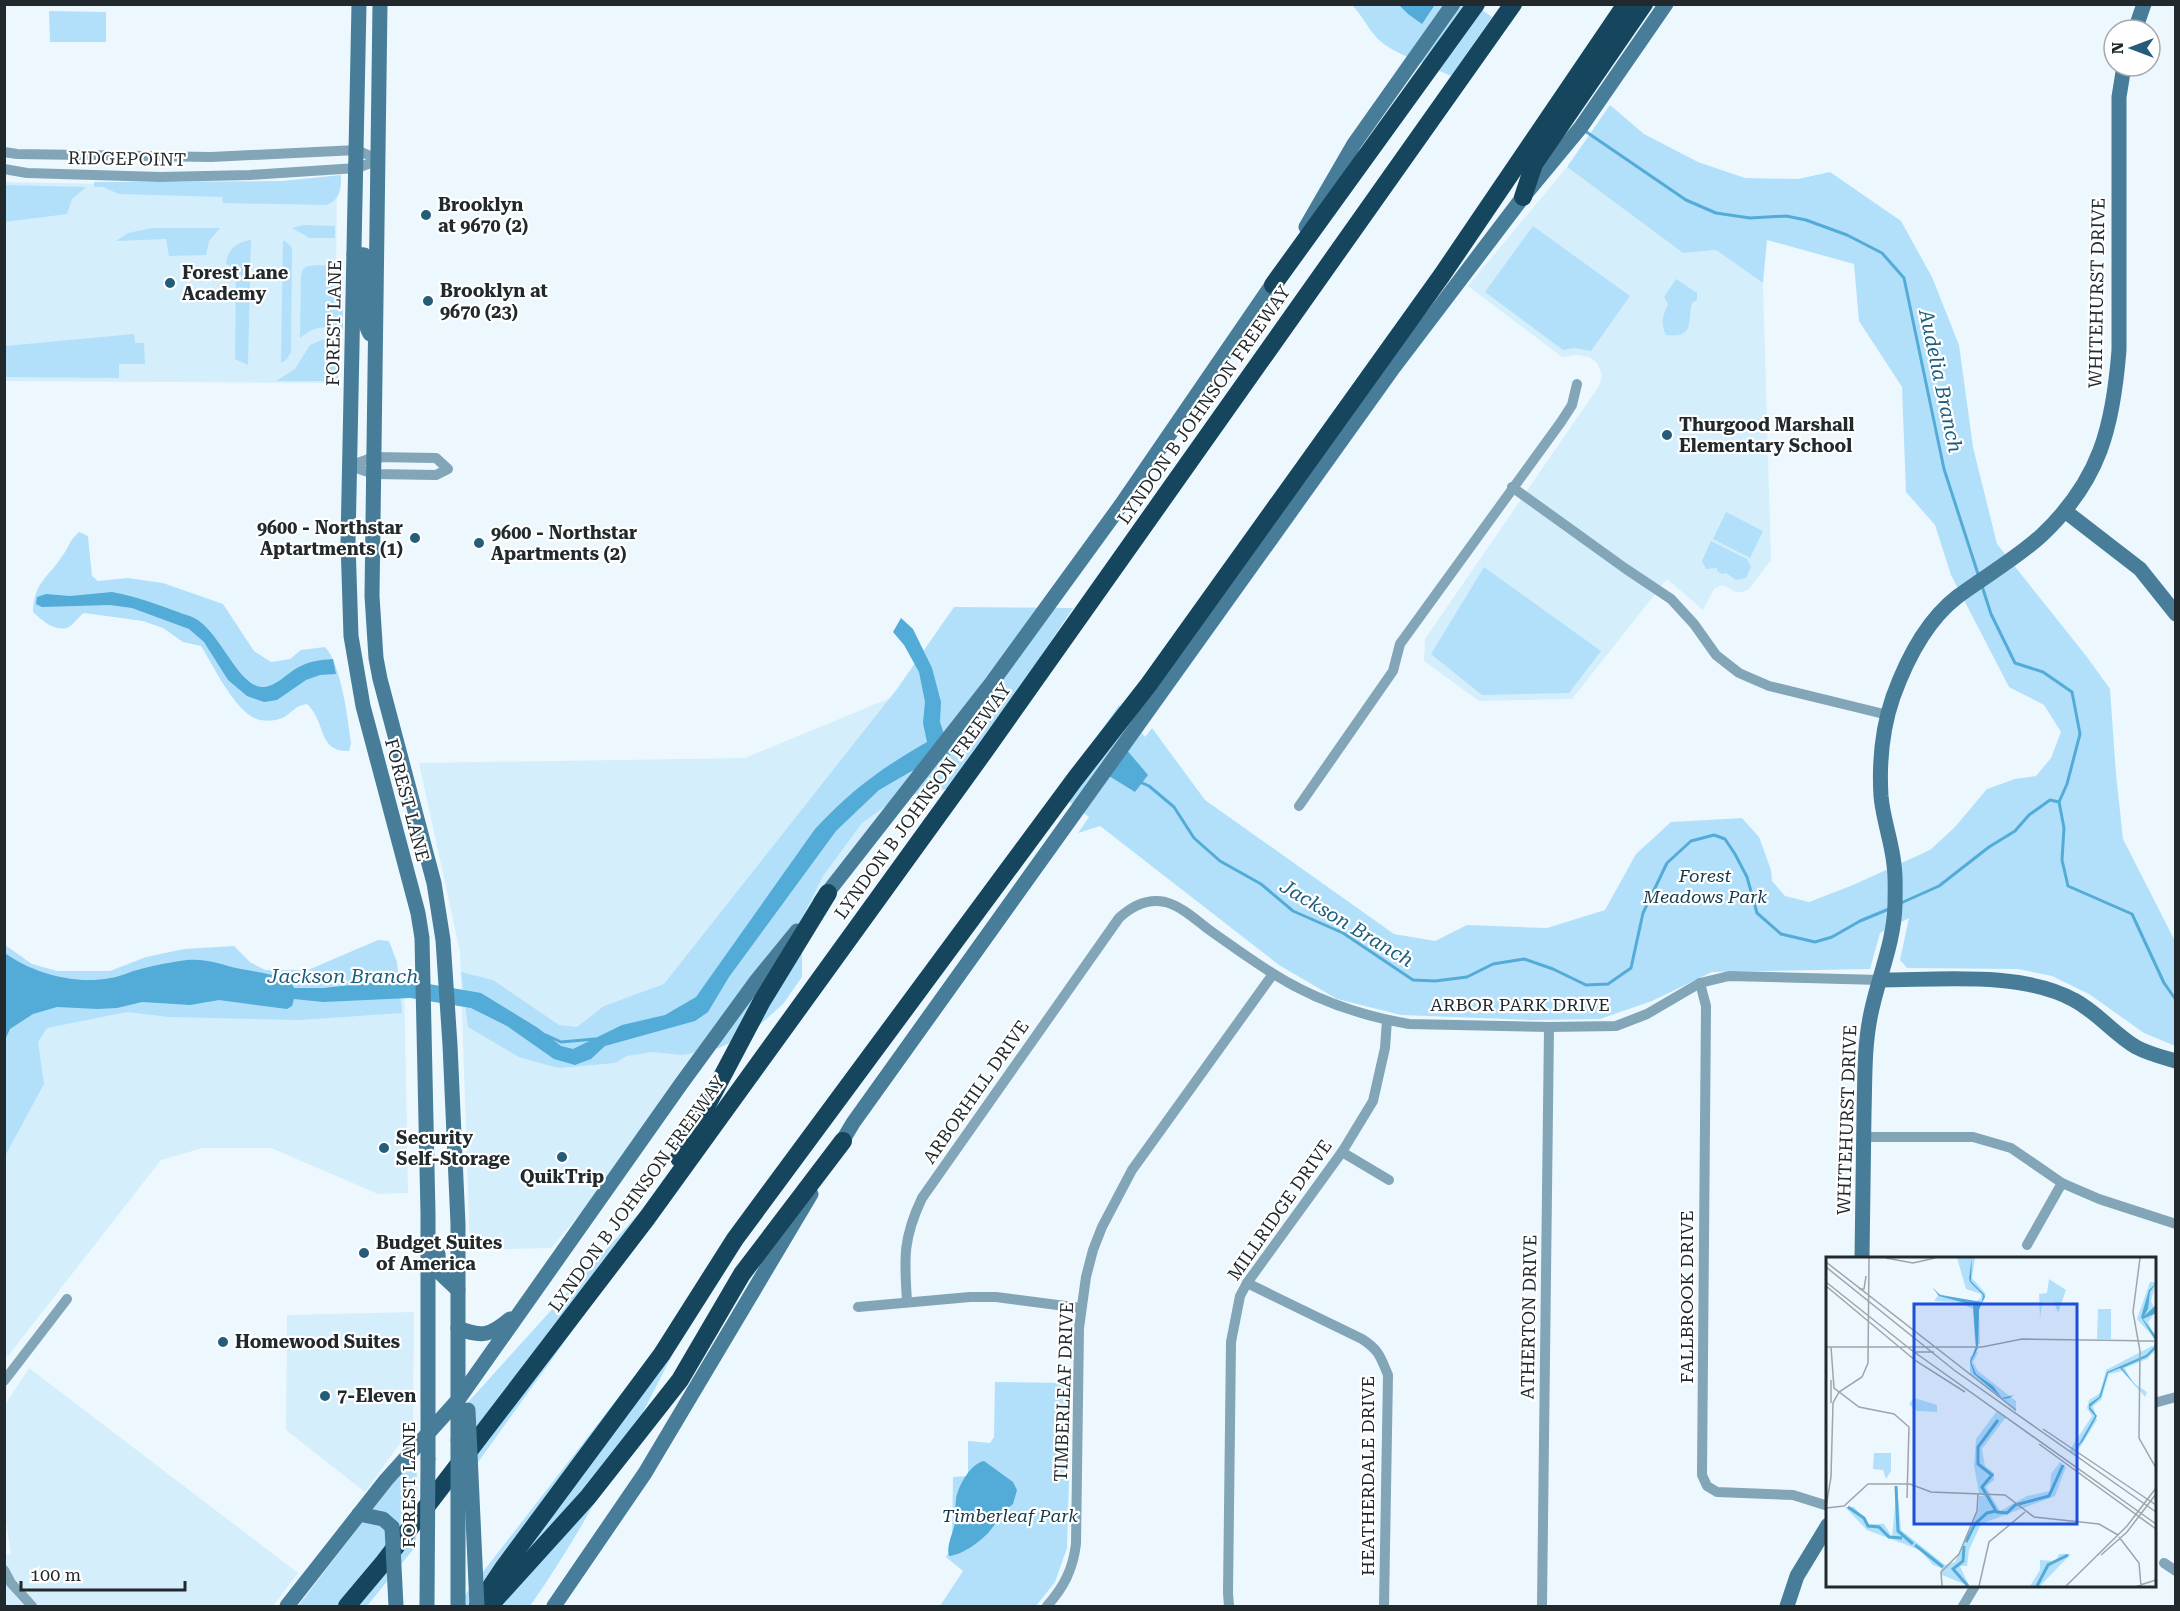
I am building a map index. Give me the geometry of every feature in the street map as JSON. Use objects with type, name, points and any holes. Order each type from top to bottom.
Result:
[{"type":"highway","points":[[1273,285],[1476,4]]},
{"type":"highway","name":"LYNDON B JOHNSON FREEWAY","points":[[347,1606],[406,1534],[647,1218],[984,752],[1512,4]]},
{"type":"highway","points":[[477,1606],[655,1363],[735,1239],[1075,779],[1156,674],[1442,274],[1626,4]]},
{"type":"highway","points":[[1523,197],[1534,164],[1644,4]]},
{"type":"highway","points":[[647,1218],[762,1001],[828,893]]},
{"type":"highway","points":[[488,1606],[588,1497],[680,1380],[742,1274],[843,1141]]},
{"type":"main road","name":"FOREST LANE","points":[[359,4],[348,542],[351,636],[358,683],[377,764],[418,913],[422,943],[428,1213],[427,1606]]},
{"type":"main road","name":"FOREST LANE","points":[[380,4],[372,596],[376,658],[434,883],[443,940],[458,1224],[458,1328],[463,1405],[458,1440],[458,1606]]},
{"type":"main road","points":[[286,1606],[386,1480],[429,1432],[470,1398],[487,1359],[640,1141],[757,980],[828,893],[993,681],[1121,506],[1273,285],[1354,144],[1453,4]]},
{"type":"main road","points":[[554,1606],[645,1473],[853,1123],[1394,367],[1523,197],[1581,127],[1666,4]]},
{"type":"main road","name":"WHITEHURST DRIVE","points":[[1862,1257],[1865,1057],[1870,1018],[1888,950],[1895,909],[1894,865],[1881,798],[1882,745],[1888,715],[1893,697],[1910,659],[1929,626],[1956,598],[2041,535],[2065,511],[2093,468],[2109,428],[2119,350],[2118,108],[2122,78]]},
{"type":"main road","points":[[354,254],[364,255],[366,264],[365,315],[368,330],[375,342]]},
{"type":"main road","points":[[2065,511],[2140,569],[2175,614]]},
{"type":"main road","points":[[377,764],[400,758]]},
{"type":"main road","name":"ARBOR PARK DRIVE","points":[[1880,980],[1992,980],[2025,982],[2048,988],[2076,1000],[2137,1048],[2175,1061]]},
{"type":"main road","points":[[428,1213],[436,1218],[439,1272],[458,1290]]},
{"type":"main road","points":[[458,1328],[471,1333],[483,1334],[496,1330],[524,1307]]},
{"type":"main road","points":[[463,1405],[477,1606]]},
{"type":"main road","points":[[359,1514],[383,1519],[392,1527],[396,1606]]},
{"type":"main road","points":[[1787,1606],[1797,1576],[1826,1527]]},
{"type":"street","name":"RIDGEPOINT","points":[[4,152],[211,157],[357,150],[379,160]]},
{"type":"street","points":[[84,175],[85,155]]},
{"type":"street","points":[[249,156],[250,175]]},
{"type":"street","name":"RIDGEPOINT","points":[[4,170],[27,173],[160,177],[250,175],[357,168],[379,160]]},
{"type":"street","points":[[1299,806],[1393,671],[1400,644],[1572,405],[1577,384]]},
{"type":"street","points":[[374,457],[436,458],[448,469],[436,475],[374,474],[350,466],[374,457]]},
{"type":"street","points":[[1512,487],[1671,599],[1694,624],[1716,654],[1739,673],[1769,686],[1888,715]]},
{"type":"street","name":"ARBOR PARK DRIVE","points":[[1119,918],[1140,903],[1154,901],[1166,903],[1184,912],[1273,974],[1300,989],[1329,1002],[1387,1020],[1433,1026],[1549,1028],[1617,1026],[1647,1014],[1700,983],[1729,976],[1880,980]]},
{"type":"street","name":"ARBORHILL DRIVE","points":[[907,1302],[904,1261],[907,1237],[922,1198],[1119,918]]},
{"type":"street","name":"TIMBERLEAF DRIVE","points":[[1047,1606],[1067,1579],[1074,1562],[1077,1544],[1081,1308],[1093,1250],[1119,1192],[1132,1170],[1273,974]]},
{"type":"street","name":"FALLBROOK DRIVE","points":[[1700,983],[1706,1006],[1702,1475],[1707,1486],[1716,1492],[1793,1495],[1826,1506]]},
{"type":"street","name":"MILLRIDGE DRIVE","points":[[1229,1606],[1231,1342],[1240,1296],[1247,1283],[1342,1152],[1373,1101],[1385,1048],[1387,1020]]},
{"type":"street","name":"ATHERTON DRIVE","points":[[1542,1606],[1549,1028]]},
{"type":"street","points":[[1864,1137],[1973,1137],[2011,1148],[2062,1183],[2098,1199],[2175,1224]]},
{"type":"street","points":[[1342,1152],[1389,1180]]},
{"type":"street","points":[[2027,1245],[2062,1183]]},
{"type":"street","name":"HEATHERDALE DRIVE","points":[[1247,1283],[1362,1339],[1376,1348],[1382,1360],[1388,1375],[1384,1606]]},
{"type":"street","points":[[858,1307],[970,1297],[996,1297],[1081,1308]]},
{"type":"street","points":[[4,1382],[67,1299]]},
{"type":"street","points":[[2156,1402],[2175,1397]]},
{"type":"street","points":[[2164,1563],[2175,1571]]},
{"type":"street","points":[[4,1570],[11,1583],[32,1606]]},
{"type":"street","points":[[1963,1606],[1974,1587]]},
{"type":"shaded area","name":"Thurgood Marshall Elementary School","points":[[1567,167],[1683,253],[1716,250],[1763,283],[1771,560],[1749,589],[1736,592],[1720,586],[1714,589],[1703,610],[1667,579],[1572,699],[1479,701],[1424,661],[1425,639],[1599,386],[1602,375],[1597,363],[1589,357],[1577,355],[1562,357],[1468,286]]},
{"type":"shaded area","name":"Forest Lane Academy","points":[[337,180],[335,383],[5,381],[5,182],[215,186]]},
{"type":"shaded area","points":[[1018,645],[685,1090],[551,1248],[470,1250],[460,952],[419,763],[745,758]]},
{"type":"shaded area","points":[[404,973],[408,1193],[378,1194],[271,1148],[203,1148],[161,1160],[8,1356],[4,1354],[4,1032],[21,989]]},
{"type":"shaded area","points":[[414,1312],[413,1425],[365,1492],[286,1430],[287,1315]]},
{"type":"shaded area","points":[[29,1368],[298,1573],[273,1606],[5,1606],[4,1555],[11,1554],[5,1516],[5,1405]]},
{"type":"green space","points":[[1352,5],[1475,5],[1492,17],[1451,76],[1384,44],[1374,35]]},
{"type":"green space","points":[[49,11],[106,12],[106,42],[50,42]]},
{"type":"green space","name":"Forest Meadows Park","points":[[1610,105],[1644,134],[1698,162],[1745,178],[1798,179],[1830,172],[1901,221],[1932,277],[1959,345],[1973,447],[1997,544],[2110,689],[2123,839],[2175,941],[2175,1046],[2144,1033],[2089,994],[2052,976],[2018,969],[1907,968],[1900,960],[1909,918],[1880,933],[1870,969],[1712,972],[1652,1001],[1600,1019],[1531,1020],[1401,1015],[1337,999],[1279,965],[1100,826],[1078,833],[1089,817],[1058,793],[1119,705],[1145,737],[1152,728],[1205,800],[1394,934],[1435,941],[1467,925],[1547,928],[1605,910],[1636,854],[1671,822],[1742,818],[1759,837],[1771,870],[1772,881],[1785,896],[1809,902],[1930,850],[1955,827],[1987,789],[2015,779],[2036,776],[2051,758],[2061,732],[2044,705],[2009,687],[1951,575],[1935,525],[1906,492],[1902,387],[1859,321],[1854,264],[1767,240],[1763,283],[1716,250],[1683,253],[1567,167]]},
{"type":"green space","points":[[341,175],[339,193],[327,205],[223,203],[222,197],[119,194],[103,187],[94,187],[94,182],[282,181]]},
{"type":"green space","points":[[5,184],[86,187],[72,199],[67,214],[5,222]]},
{"type":"green space","points":[[304,225],[335,226],[335,238],[310,238],[292,228]]},
{"type":"green space","points":[[1533,226],[1630,296],[1591,351],[1574,348],[1563,350],[1485,292]]},
{"type":"green space","points":[[152,228],[220,228],[209,241],[206,255],[169,256],[166,239],[116,241],[128,233]]},
{"type":"green space","points":[[251,240],[248,365],[235,359],[236,271],[226,263],[234,247],[241,242]]},
{"type":"green space","points":[[283,240],[292,249],[291,352],[281,363]]},
{"type":"green space","points":[[308,266],[339,267],[343,271],[343,329],[320,328],[300,338],[301,275],[303,269]]},
{"type":"green space","points":[[1676,279],[1697,293],[1697,300],[1692,303],[1686,331],[1682,334],[1666,335],[1663,319],[1668,304],[1664,297]]},
{"type":"green space","points":[[134,334],[135,343],[144,343],[145,364],[119,364],[119,378],[5,377],[5,346]]},
{"type":"green space","points":[[324,339],[333,341],[339,348],[338,381],[276,381],[295,369],[310,345]]},
{"type":"green space","points":[[1726,512],[1763,531],[1750,558],[1713,539]]},
{"type":"green space","points":[[79,532],[88,536],[92,576],[98,581],[128,578],[163,583],[223,604],[254,651],[271,662],[290,659],[301,650],[325,647],[331,655],[343,692],[351,743],[349,751],[339,750],[327,742],[318,720],[307,704],[280,719],[266,721],[249,715],[233,698],[201,646],[183,642],[163,628],[143,621],[84,613],[71,626],[64,628],[54,627],[40,619],[33,612],[39,587]]},
{"type":"green space","points":[[1711,541],[1747,559],[1751,567],[1746,578],[1736,580],[1726,573],[1722,574],[1717,571],[1717,568],[1706,569],[1702,561]]},
{"type":"green space","points":[[1484,567],[1601,651],[1569,693],[1482,695],[1431,654]]},
{"type":"green space","points":[[954,607],[1073,608],[953,788],[898,797],[862,823],[823,876],[802,918],[802,977],[783,1004],[752,1032],[719,1048],[682,1055],[652,1052],[627,1056],[615,1063],[558,1068],[519,1057],[468,1027],[461,972],[493,980],[559,1025],[577,1027],[604,1006],[664,984],[897,689]]},
{"type":"green space","points":[[378,940],[389,941],[397,962],[402,1013],[300,1020],[169,1017],[127,1012],[47,1028],[38,1042],[44,1084],[5,1156],[5,945],[32,964],[57,971],[110,971],[146,957],[184,949],[234,946],[250,962],[265,970],[308,970]]},
{"type":"green space","points":[[727,1116],[463,1483],[461,1410]]},
{"type":"green space","points":[[711,1278],[648,1404],[603,1487],[556,1568],[530,1606],[462,1606],[462,1599]]},
{"type":"green space","name":"Timberleaf Park","points":[[995,1382],[1072,1383],[1067,1548],[1055,1582],[1036,1606],[940,1606],[963,1571],[946,1557],[952,1546],[953,1477],[968,1476],[968,1441],[990,1443],[994,1437]]},
{"type":"green space","points":[[417,1451],[416,1546],[367,1606],[298,1606]]},
{"type":"water","points":[[1399,5],[1429,5],[1434,6],[1422,24]]},
{"type":"water","points":[[112,592],[145,600],[197,619],[215,637],[245,678],[261,687],[271,685],[301,666],[319,660],[333,659],[336,674],[320,675],[306,680],[277,700],[264,702],[247,696],[228,680],[204,642],[189,629],[132,608],[110,605],[42,607],[36,604],[37,597],[46,594],[70,596]]},
{"type":"water","points":[[901,618],[913,629],[932,668],[941,702],[940,722],[945,737],[970,731],[949,757],[910,772],[879,790],[836,831],[729,977],[708,1012],[695,1021],[605,1046],[591,1059],[575,1065],[554,1059],[507,1026],[471,1008],[410,998],[323,1002],[294,999],[292,1006],[287,1009],[219,1000],[190,1005],[142,1002],[117,1008],[98,1009],[57,1007],[33,1014],[10,1029],[5,1040],[5,953],[41,972],[83,980],[114,977],[175,962],[201,960],[284,978],[290,980],[294,988],[323,988],[370,983],[429,984],[481,993],[538,1028],[561,1046],[573,1049],[622,1025],[665,1015],[696,997],[815,829],[828,815],[868,781],[927,742],[923,723],[925,702],[919,672],[904,645],[893,632]]},
{"type":"water","points":[[1120,742],[1148,775],[1135,792],[1101,771]]},
{"type":"water","points":[[984,1461],[1013,1482],[1017,1490],[1013,1504],[981,1540],[965,1551],[949,1556],[948,1548],[955,1523],[959,1488],[970,1470]]},
{"type":"waterway","name":"Audelia Branch","points":[[1585,131],[1686,200],[1716,213],[1750,218],[1786,216],[1806,220],[1847,235],[1882,253],[1904,278],[1944,469],[1979,577]]},
{"type":"waterway","name":"Audelia Branch","points":[[1982,586],[1991,614],[2015,663],[2043,672],[2072,692],[2080,734],[2067,784],[2059,802]]},
{"type":"waterway","name":"Jackson Branch","points":[[1140,782],[1149,786],[1174,807],[1194,838],[1220,861],[1261,884],[1293,911],[1343,933],[1413,980],[1435,981],[1467,977],[1493,964],[1524,959],[1553,969],[1586,985],[1608,984],[1631,968],[1643,913],[1667,863],[1691,841],[1714,835],[1725,839],[1735,854],[1747,877],[1757,913],[1781,934],[1815,942],[1832,937],[1860,921],[1889,909]]},
{"type":"waterway","name":"Jackson Branch","points":[[1901,903],[1939,886],[1989,847],[2015,831],[2029,815],[2050,800],[2059,802],[2064,828],[2062,860],[2068,886],[2132,914],[2164,983],[2176,1000]]},
{"type":"waterway","name":"Jackson Branch","points":[[546,1035],[561,1042],[595,1039]]},
{"type":"place","name":"Brooklyn at 9670 (2)","points":[[426,215]]},
{"type":"place","name":"Forest Lane Academy","points":[[170,283]]},
{"type":"place","name":"Brooklyn at 9670 (23)","points":[[428,301]]},
{"type":"place","name":"Thurgood Marshall Elementary School","points":[[1667,435]]},
{"type":"place","name":"9600 - Northstar Aptartments (1)","points":[[415,538]]},
{"type":"place","name":"9600 - Northstar Apartments (2)","points":[[479,543]]},
{"type":"place","name":"Security Self-Storage","points":[[384,1148]]},
{"type":"place","name":"QuikTrip","points":[[562,1157]]},
{"type":"place","name":"Budget Suites of America","points":[[364,1253]]},
{"type":"place","name":"Homewood Suites","points":[[223,1342]]},
{"type":"place","name":"7-Eleven","points":[[325,1396]]}]
